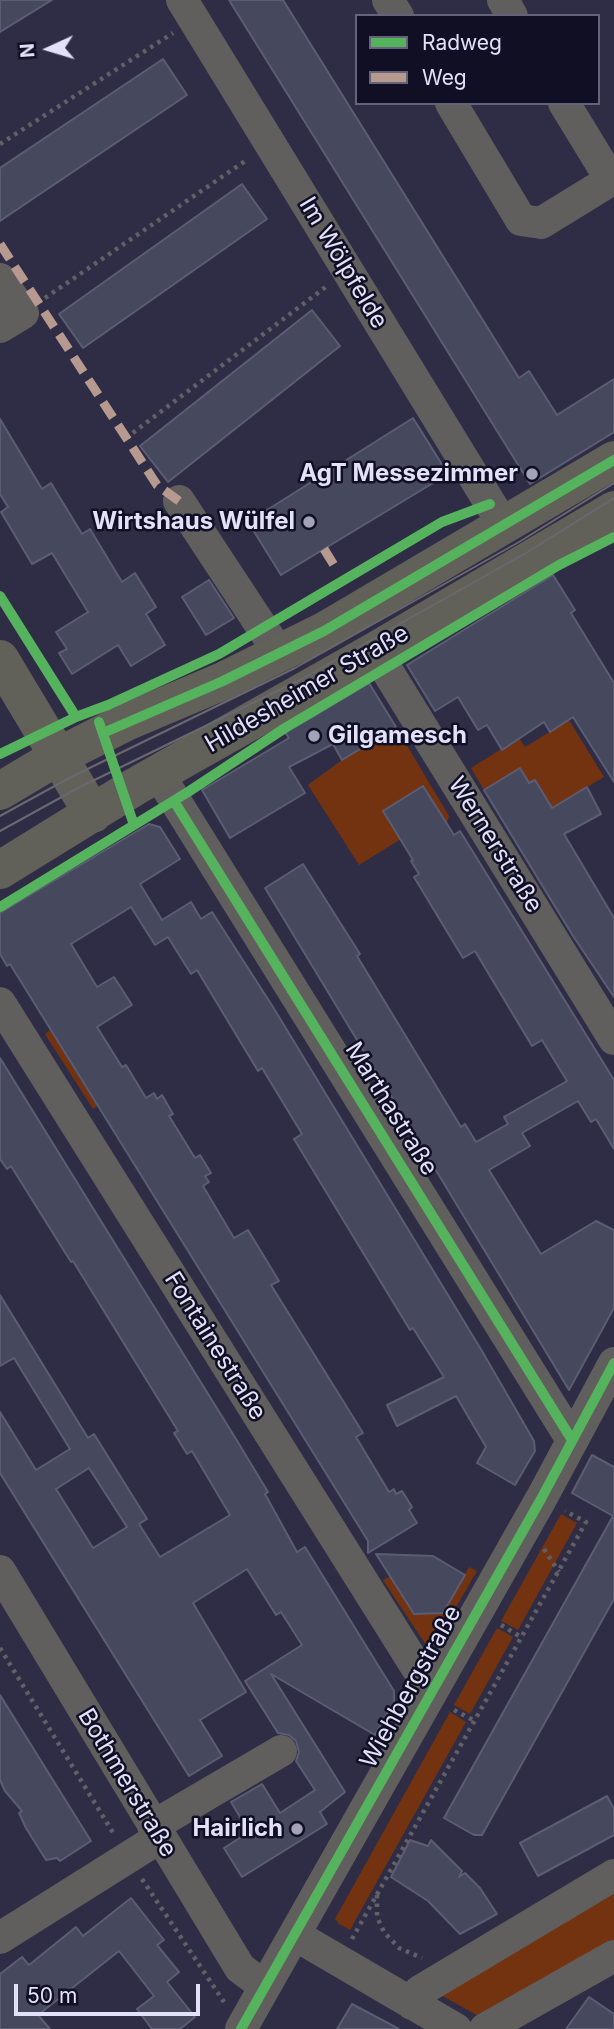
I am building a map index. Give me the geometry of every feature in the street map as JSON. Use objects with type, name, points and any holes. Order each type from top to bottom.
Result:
[{"type":"main road","name":"Hildesheimer Straße","points":[[0,792],[59,756],[126,722],[223,681],[324,631],[614,460]]},
{"type":"main road","name":"Hildesheimer Straße","points":[[0,870],[158,773],[375,652],[614,510]]},
{"type":"main road","points":[[0,659],[93,814]]},
{"type":"street","name":"Im Wölpfelde","points":[[188,10],[504,527]]},
{"type":"street","points":[[452,105],[521,220],[541,223],[611,180],[565,105]]},
{"type":"street","points":[[0,279],[23,313],[0,327]]},
{"type":"street","points":[[179,501],[279,653]]},
{"type":"street","name":"Wernerstraße","points":[[375,652],[614,1039]]},
{"type":"street","name":"Marthastraße","points":[[158,773],[572,1440]]},
{"type":"street","name":"Fontainestraße","points":[[0,1003],[422,1676],[442,1696]]},
{"type":"street","name":"Wiehbergstraße","points":[[241,2029],[264,1986],[442,1696],[541,1499],[614,1363]]},
{"type":"street","name":"Bothmerstraße","points":[[0,1571],[8,1602],[240,1968],[264,1986]]},
{"type":"street","points":[[0,1938],[281,1751]]},
{"type":"street","points":[[412,2004],[420,1991],[614,1875]]},
{"type":"street","points":[[295,1935],[456,2029]]},
{"type":"street","points":[[485,2029],[614,1956]]},
{"type":"path","points":[[0,144],[188,10]]},
{"type":"path","points":[[38,303],[270,144]]},
{"type":"path","points":[[126,438],[348,271]]},
{"type":"path","points":[[339,1961],[586,1522],[541,1499]]},
{"type":"path","points":[[540,1542],[559,1572]]},
{"type":"path","points":[[496,1622],[522,1637]]},
{"type":"path","points":[[442,1696],[474,1721]]},
{"type":"path","points":[[377,1894],[377,1917],[384,1932],[399,1948],[416,1957],[431,1960]]},
{"type":"shaded area","points":[[569,720],[604,777],[555,806],[549,815],[545,797],[535,780],[529,783],[520,768],[484,790],[471,768],[519,738],[525,747]]},
{"type":"shaded area","points":[[396,727],[449,816],[447,823],[423,786],[383,811],[401,839],[359,865],[308,785],[342,760]]},
{"type":"shaded area","points":[[50,1030],[97,1106],[93,1109],[45,1034]]},
{"type":"shaded area","points":[[561,1514],[577,1523],[518,1630],[501,1621]]},
{"type":"shaded area","points":[[469,1567],[477,1571],[434,1645],[426,1645],[383,1580],[391,1576],[414,1614],[443,1613]]},
{"type":"shaded area","points":[[497,1628],[513,1637],[470,1714],[454,1705]]},
{"type":"shaded area","points":[[450,1712],[466,1722],[350,1930],[335,1919]]},
{"type":"shaded area","points":[[614,1890],[614,1944],[482,2018],[439,1994]]},
{"type":"building","points":[[0,0],[52,0],[0,32]]},
{"type":"building","points":[[229,0],[283,0],[519,378],[529,371],[557,415],[614,379],[614,432],[530,484]]},
{"type":"building","points":[[163,59],[187,95],[0,221],[0,168]]},
{"type":"building","points":[[242,184],[267,219],[83,348],[59,314]]},
{"type":"building","points":[[312,310],[340,346],[168,482],[140,446]]},
{"type":"building","points":[[413,418],[448,474],[281,575],[248,522]]},
{"type":"building","points":[[0,419],[42,489],[51,483],[82,534],[90,529],[122,582],[135,573],[156,607],[146,614],[165,645],[131,666],[118,645],[72,674],[59,653],[67,649],[56,632],[88,612],[52,553],[32,564],[1,512],[8,507],[0,494]]},
{"type":"building","points":[[553,575],[575,610],[571,613],[614,683],[614,782],[573,717],[550,732],[544,722],[502,750],[487,725],[478,730],[458,697],[435,711],[407,665]]},
{"type":"building","points":[[209,580],[234,618],[206,635],[182,597]]},
{"type":"building","points":[[369,683],[396,727],[342,760],[333,744],[289,767],[305,793],[230,838],[202,790],[289,738],[285,732]]},
{"type":"building","points":[[520,768],[529,783],[535,780],[552,808],[587,787],[601,814],[564,834],[614,918],[614,997],[573,936],[484,790]]},
{"type":"building","points":[[423,786],[454,835],[460,831],[614,1080],[614,1149],[596,1119],[591,1122],[578,1101],[522,1133],[530,1146],[489,1170],[541,1254],[596,1221],[614,1230],[614,1308],[569,1390],[265,888],[303,864],[360,954],[357,956],[461,1127],[465,1124],[476,1142],[508,1124],[504,1117],[567,1081],[542,1040],[532,1046],[475,951],[463,958],[414,877],[419,874],[411,861],[413,860],[383,811]]},
{"type":"building","points":[[149,824],[160,827],[180,859],[140,884],[162,920],[191,902],[201,919],[212,912],[273,1007],[534,1441],[535,1451],[515,1485],[477,1463],[486,1447],[456,1396],[397,1426],[387,1405],[444,1377],[413,1328],[410,1330],[294,1139],[302,1134],[262,1068],[258,1071],[197,970],[191,974],[168,937],[155,945],[131,907],[71,944],[97,987],[114,977],[132,1005],[97,1027],[122,1067],[126,1065],[146,1098],[154,1093],[157,1099],[162,1095],[173,1114],[169,1116],[195,1158],[200,1155],[211,1173],[205,1176],[209,1182],[203,1186],[234,1238],[248,1230],[279,1281],[271,1285],[363,1433],[356,1437],[389,1492],[394,1489],[396,1494],[402,1491],[412,1507],[409,1510],[417,1523],[368,1553],[368,1541],[10,964],[7,966],[0,954],[0,913]]},
{"type":"building","points":[[0,1058],[268,1492],[265,1494],[297,1552],[305,1547],[394,1691],[394,1702],[375,1735],[271,1674],[345,1792],[320,1812],[327,1824],[242,1877],[224,1848],[249,1832],[231,1802],[262,1784],[280,1813],[315,1790],[296,1761],[299,1752],[296,1741],[289,1735],[278,1733],[245,1681],[302,1645],[281,1612],[276,1615],[247,1569],[193,1603],[246,1692],[200,1720],[222,1756],[189,1776],[0,1473],[0,1412],[36,1470],[70,1449],[14,1358],[0,1366],[0,1295],[88,1438],[94,1434],[147,1519],[139,1524],[160,1557],[230,1515],[192,1451],[187,1454],[174,1433],[178,1431],[73,1261],[71,1262],[11,1166],[7,1169],[0,1159]],"holes":[[[89,1468],[127,1527],[93,1548],[56,1489]]]},
{"type":"building","points":[[592,1455],[614,1467],[614,1599],[482,1835],[474,1835],[444,1818],[613,1516],[572,1493]]},
{"type":"building","points":[[376,1554],[433,1556],[465,1575],[443,1613],[414,1614]]},
{"type":"building","points":[[0,1695],[91,1841],[60,1861],[57,1858],[46,1860],[26,1828],[19,1813],[22,1811],[5,1791],[0,1780]]},
{"type":"building","points":[[607,1796],[614,1809],[614,1835],[538,1876],[520,1843]]},
{"type":"building","points":[[410,1840],[428,1846],[431,1840],[462,1871],[459,1877],[465,1873],[480,1888],[497,1914],[460,1934],[428,1901],[391,1877]]},
{"type":"building","points":[[131,1898],[164,1940],[157,1945],[179,1972],[167,1982],[195,2017],[180,2029],[152,2029],[137,2009],[154,1996],[119,1951],[38,2015],[50,2029],[0,2029],[0,1974],[22,1957],[29,1965],[76,1927],[83,1936]]},
{"type":"building","points":[[589,1997],[614,2014],[614,2029],[566,2029]]},
{"type":"building","points":[[352,2004],[399,2029],[337,2029]]},
{"type":"tram line","points":[[0,816],[71,777],[295,668],[519,542],[614,483]]},
{"type":"tram line","points":[[0,831],[78,788],[300,680],[526,553],[614,498]]},
{"type":"marked path","points":[[0,244],[157,485],[179,501]]},
{"type":"marked path","points":[[324,549],[334,565]]},
{"type":"cycle path","points":[[103,733],[223,681],[324,631],[614,460]]},
{"type":"cycle path","points":[[0,754],[219,654],[442,522],[490,504]]},
{"type":"cycle path","points":[[0,907],[188,792],[285,728],[559,565],[614,537]]},
{"type":"cycle path","points":[[0,596],[76,717]]},
{"type":"cycle path","points":[[99,722],[134,825]]},
{"type":"cycle path","points":[[174,801],[572,1440]]},
{"type":"cycle path","points":[[241,2029],[541,1499],[614,1363]]},
{"type":"place","name":"AgT Messezimmer","points":[[532,474]]},
{"type":"place","name":"Wirtshaus Wülfel","points":[[309,522]]},
{"type":"place","name":"Gilgamesch","points":[[314,736]]},
{"type":"place","name":"Hairlich","points":[[297,1829]]}]
